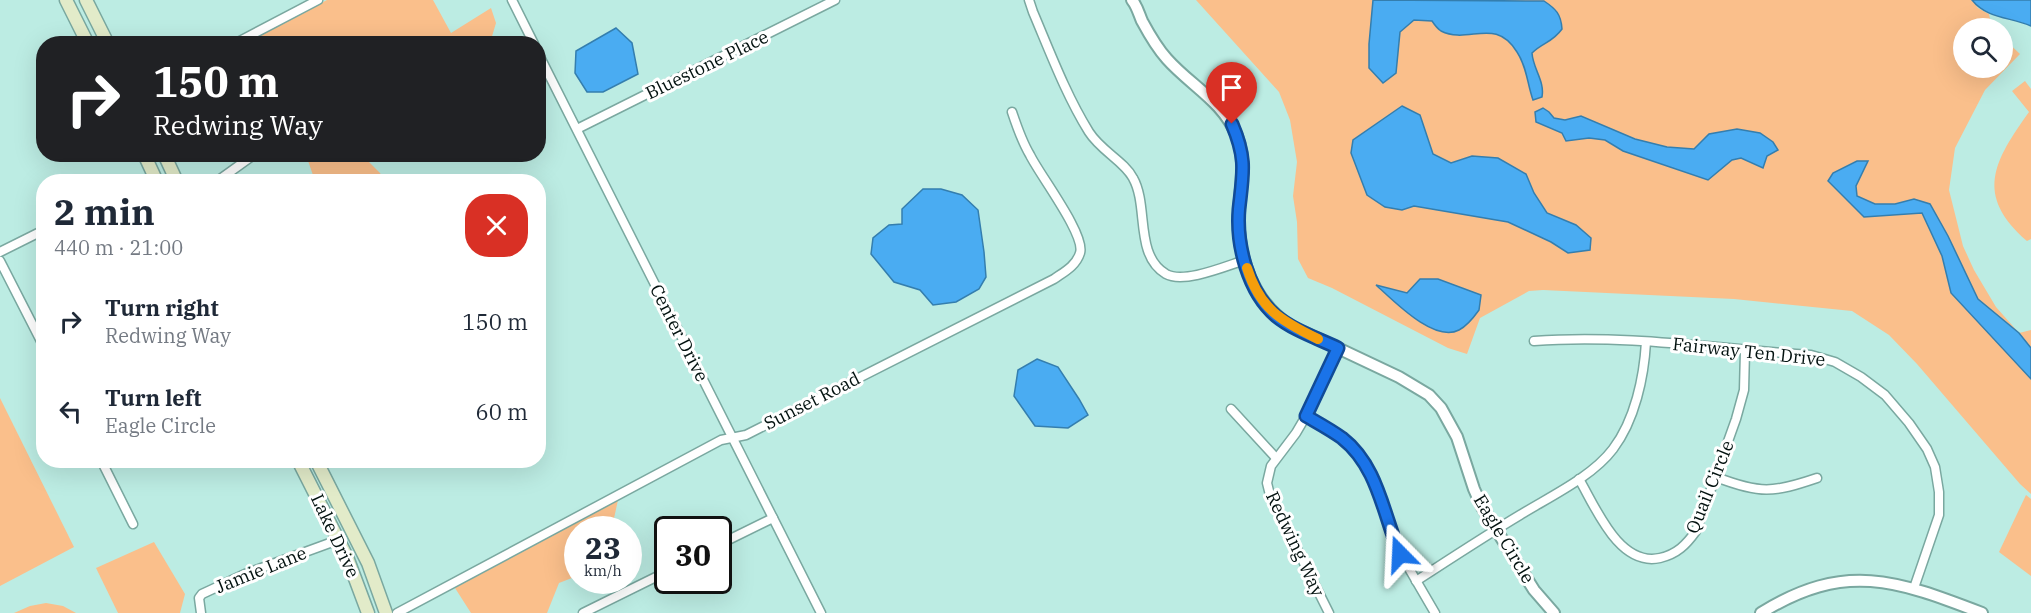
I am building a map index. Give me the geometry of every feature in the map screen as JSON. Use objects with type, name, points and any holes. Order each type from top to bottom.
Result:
[{"type":"main road","points":[[66,0],[84,36]]},
{"type":"main road","points":[[86,0],[104,36]]},
{"type":"main road","name":"Lake Drive","points":[[302,468],[347,557],[368,613]]},
{"type":"main road","name":"Lake Drive","points":[[320,468],[368,563],[386,613]]},
{"type":"street","points":[[249,36],[318,0]]},
{"type":"street","points":[[512,0],[530,36]]},
{"type":"street","name":"Bluestone Place","points":[[577,129],[835,0]]},
{"type":"street","points":[[1029,0],[1061,76],[1088,130],[1099,146],[1133,177],[1142,212],[1146,243],[1156,267],[1167,275],[1191,276],[1245,260]]},
{"type":"street","name":"Eagle Circle","points":[[1132,0],[1158,48],[1181,73],[1223,110],[1235,130],[1242,151],[1243,164],[1239,226],[1245,260],[1260,298],[1277,317],[1429,395],[1441,408],[1457,437],[1474,489],[1496,530],[1534,590],[1554,613]]},
{"type":"street","name":"Center Drive","points":[[546,69],[821,613]]},
{"type":"street","name":"Sunset Road","points":[[397,613],[721,440],[746,435],[1054,279],[1073,266],[1081,252],[1073,224],[1030,157],[1012,112]]},
{"type":"street","points":[[227,174],[244,162]]},
{"type":"street","points":[[0,252],[36,234]]},
{"type":"street","points":[[0,261],[36,331]]},
{"type":"street","name":"Fairway Ten Drive","points":[[1534,341],[1575,338],[1811,355],[1835,362],[1861,377],[1885,395],[1909,423],[1927,449],[1935,467],[1939,492],[1939,515],[1914,588]]},
{"type":"street","points":[[1416,581],[1579,479],[1613,449],[1626,426],[1641,386],[1645,368],[1646,342]]},
{"type":"street","name":"Redwing Way","points":[[1329,613],[1270,495],[1267,483],[1268,474],[1276,458],[1306,416],[1338,348]]},
{"type":"street","name":"Quail Circle","points":[[1579,479],[1612,535],[1622,547],[1634,555],[1648,560],[1674,554],[1686,545],[1696,531],[1737,418],[1744,390],[1745,351]]},
{"type":"street","points":[[1231,409],[1276,458]]},
{"type":"street","points":[[1306,416],[1342,438],[1365,463],[1373,477],[1392,536],[1435,613]]},
{"type":"street","points":[[105,468],[133,524]]},
{"type":"street","points":[[1716,477],[1744,488],[1765,491],[1786,488],[1817,478]]},
{"type":"street","points":[[732,538],[773,518]]},
{"type":"street","name":"Jamie Lane","points":[[201,613],[199,598],[202,594],[245,574],[338,540]]},
{"type":"street","points":[[583,613],[654,578]]},
{"type":"street","points":[[1761,613],[1798,592],[1834,582],[1870,580],[1914,588],[1982,613]]},
{"type":"shaded area","points":[[327,0],[433,0],[451,33],[491,8],[496,23],[492,36],[258,36]]},
{"type":"shaded area","points":[[1196,0],[1972,0],[1978,8],[1989,14],[1990,18],[1953,18],[1953,78],[1997,78],[1985,90],[1955,148],[1949,190],[1963,246],[1974,270],[1996,307],[2019,333],[2031,330],[2031,494],[1889,335],[1852,311],[1734,299],[1529,291],[1480,318],[1467,354],[1448,348],[1308,278],[1298,259],[1297,222],[1293,196],[1297,162],[1290,120],[1279,92]]},
{"type":"shaded area","points":[[2013,47],[2020,54],[2013,61]]},
{"type":"shaded area","points":[[2025,81],[2031,89],[2031,239],[2027,241],[2010,224],[2000,208],[1995,193],[1995,178],[1999,162],[2006,146],[2029,112],[2012,91]]},
{"type":"shaded area","points":[[308,162],[369,162],[381,174],[313,174]]},
{"type":"shaded area","points":[[0,398],[74,547],[0,586]]},
{"type":"shaded area","points":[[2026,495],[2031,499],[2031,576],[1999,552]]},
{"type":"shaded area","points":[[618,500],[615,516],[588,516]]},
{"type":"shaded area","points":[[564,529],[564,581],[559,583],[547,613],[471,613],[455,588]]},
{"type":"shaded area","points":[[154,542],[185,594],[180,613],[118,613],[96,568]]},
{"type":"shaded area","points":[[46,603],[63,606],[76,613],[14,613],[30,606]]},
{"type":"water","points":[[1373,0],[1544,1],[1557,12],[1562,29],[1555,37],[1532,53],[1542,86],[1542,97],[1533,100],[1523,63],[1509,41],[1491,33],[1451,34],[1441,31],[1432,21],[1414,20],[1400,32],[1396,73],[1383,83],[1369,68]]},
{"type":"water","points":[[1972,0],[2031,0],[2031,26],[2013,20],[2013,18],[1992,14]]},
{"type":"water","points":[[616,28],[632,43],[638,74],[603,92],[587,92],[575,73],[576,51]]},
{"type":"water","points":[[1402,106],[1420,115],[1433,154],[1451,163],[1472,156],[1498,158],[1526,174],[1534,193],[1547,213],[1576,225],[1591,238],[1590,250],[1568,253],[1551,242],[1508,222],[1414,206],[1402,210],[1385,207],[1367,195],[1351,153],[1353,140]]},
{"type":"water","points":[[1543,108],[1554,118],[1565,120],[1581,116],[1635,139],[1667,147],[1694,149],[1709,134],[1737,129],[1760,133],[1773,142],[1778,150],[1767,156],[1763,168],[1741,158],[1732,160],[1708,180],[1623,151],[1605,140],[1589,138],[1566,141],[1562,133],[1536,122],[1535,112]]},
{"type":"water","points":[[1857,161],[1868,161],[1856,186],[1857,196],[1875,204],[1895,204],[1914,199],[1930,204],[1978,299],[2019,333],[2031,348],[2031,379],[1951,293],[1942,256],[1922,213],[1864,217],[1828,181],[1833,173]]},
{"type":"water","points":[[923,189],[941,189],[962,195],[978,210],[986,277],[979,289],[956,302],[933,305],[920,290],[894,282],[871,254],[873,238],[889,225],[902,224],[902,209]]},
{"type":"water","points":[[1420,279],[1438,279],[1481,295],[1479,310],[1468,324],[1459,330],[1438,331],[1426,326],[1404,310],[1376,285],[1407,293]]},
{"type":"water","points":[[1037,359],[1058,367],[1088,415],[1068,428],[1035,426],[1014,396],[1018,370]]},
{"type":"slow traffic","points":[[1247,268],[1260,298],[1277,317],[1318,339]]},
{"type":"route","points":[[1232,124],[1242,151],[1244,180],[1239,226],[1248,272],[1260,298],[1277,317],[1338,348],[1306,416],[1342,438],[1365,463],[1373,477],[1400,554]]}]
